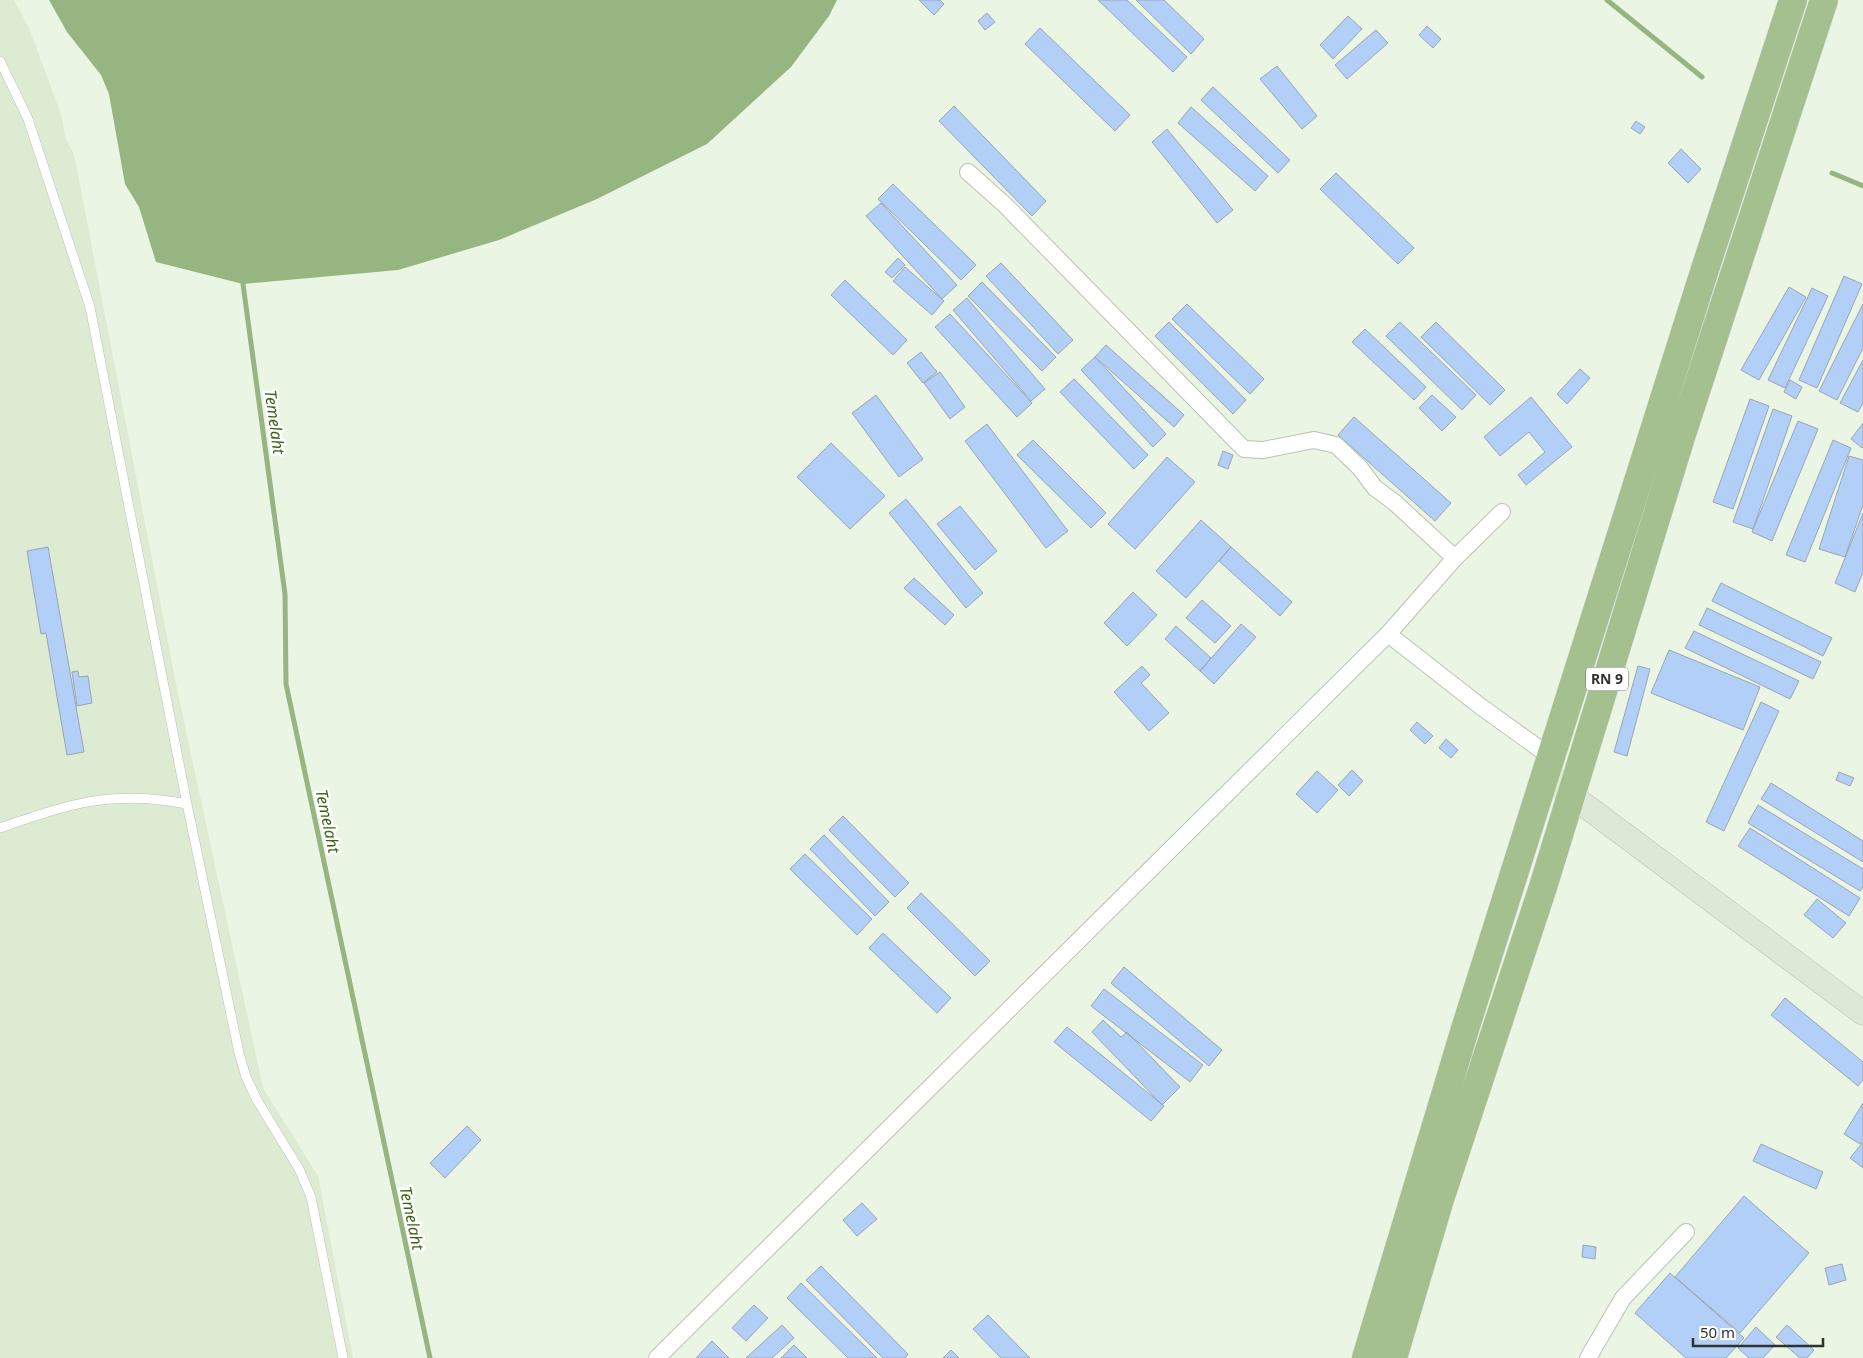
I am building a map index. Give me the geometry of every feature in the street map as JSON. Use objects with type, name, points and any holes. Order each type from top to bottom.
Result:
[{"type":"highway","name":"RN 9","points":[[1366,1358],[1453,1066],[1793,0]]},
{"type":"highway","name":"RN 9","points":[[1393,1358],[1440,1199],[1571,795],[1681,437],[1824,0]]},
{"type":"main road","points":[[1549,764],[1571,795],[1863,1013]]},
{"type":"street","points":[[968,172],[1005,205],[1244,450],[1262,450],[1314,440],[1336,445],[1360,468],[1375,488],[1394,502],[1455,558]]},
{"type":"street","points":[[657,1358],[1388,634],[1455,558],[1502,512]]},
{"type":"street","points":[[1388,634],[1480,706],[1549,764]]},
{"type":"street","points":[[1588,1358],[1623,1298],[1686,1232]]},
{"type":"lane","points":[[0,61],[28,119],[90,307],[187,804],[246,1077],[256,1100],[299,1169],[311,1197],[343,1358]]},
{"type":"lane","points":[[0,828],[58,808],[100,798],[144,797],[187,804]]},
{"type":"shaded area","points":[[0,0],[14,0],[29,28],[61,114],[66,140],[74,154],[177,689],[263,1088],[318,1176],[353,1358],[0,1358]]},
{"type":"shaded area","points":[[49,0],[837,0],[829,16],[791,67],[707,144],[597,199],[499,240],[398,270],[243,284],[156,262],[139,207],[125,184],[109,94],[101,75],[67,32]]},
{"type":"building","points":[[919,0],[940,0],[944,4],[934,15]]},
{"type":"building","points":[[1098,0],[1127,0],[1187,57],[1173,72]]},
{"type":"building","points":[[1136,0],[1164,0],[1204,39],[1191,54]]},
{"type":"building","points":[[987,13],[995,22],[985,30],[978,21]]},
{"type":"building","points":[[1348,16],[1362,29],[1333,59],[1320,45]]},
{"type":"building","points":[[1427,26],[1441,39],[1433,48],[1419,35]]},
{"type":"building","points":[[1040,28],[1130,115],[1115,131],[1025,44]]},
{"type":"building","points":[[1376,30],[1388,43],[1347,79],[1335,65]]},
{"type":"building","points":[[1277,66],[1317,116],[1302,129],[1260,79]]},
{"type":"building","points":[[1213,87],[1290,160],[1278,173],[1201,100]]},
{"type":"building","points":[[954,106],[1046,201],[1032,216],[939,121]]},
{"type":"building","points":[[1191,107],[1268,176],[1255,191],[1178,123]]},
{"type":"building","points":[[1636,121],[1645,127],[1640,134],[1631,128]]},
{"type":"building","points":[[1167,129],[1233,210],[1217,223],[1152,142]]},
{"type":"building","points":[[1681,149],[1701,169],[1688,183],[1668,163]]},
{"type":"building","points":[[1336,173],[1414,248],[1398,264],[1320,189]]},
{"type":"building","points":[[893,184],[976,265],[961,280],[878,199]]},
{"type":"building","points":[[881,203],[957,285],[942,299],[866,216]]},
{"type":"building","points":[[898,258],[905,265],[892,278],[885,272]]},
{"type":"building","points":[[1001,263],[1073,340],[1058,354],[986,276]]},
{"type":"building","points":[[905,267],[944,301],[932,315],[893,281]]},
{"type":"building","points":[[1844,276],[1862,284],[1817,388],[1799,380]]},
{"type":"building","points":[[845,280],[907,340],[893,355],[831,295]]},
{"type":"building","points":[[982,282],[1056,357],[1042,371],[968,296]]},
{"type":"building","points":[[1789,287],[1806,297],[1759,380],[1741,370]]},
{"type":"building","points":[[1812,288],[1828,296],[1785,388],[1768,380]]},
{"type":"building","points":[[967,298],[1045,389],[1031,401],[953,310]]},
{"type":"building","points":[[1187,304],[1264,379],[1250,394],[1172,319]]},
{"type":"building","points":[[1863,304],[1863,348],[1837,400],[1819,391]]},
{"type":"building","points":[[950,314],[1032,403],[1017,417],[935,327]]},
{"type":"building","points":[[1169,322],[1246,400],[1233,414],[1155,336]]},
{"type":"building","points":[[1400,322],[1476,395],[1462,410],[1386,336]]},
{"type":"building","points":[[1436,322],[1505,390],[1490,405],[1421,337]]},
{"type":"building","points":[[1365,329],[1426,387],[1414,400],[1352,342]]},
{"type":"building","points":[[1106,345],[1184,415],[1174,427],[1095,357]]},
{"type":"building","points":[[921,352],[937,372],[923,383],[907,363]]},
{"type":"building","points":[[1095,357],[1166,434],[1153,447],[1081,370]]},
{"type":"building","points":[[1863,360],[1863,403],[1858,412],[1840,403]]},
{"type":"building","points":[[1580,369],[1590,378],[1567,404],[1557,394]]},
{"type":"building","points":[[940,372],[965,407],[950,419],[924,383]]},
{"type":"building","points":[[1074,379],[1148,455],[1134,469],[1060,392]]},
{"type":"building","points":[[1790,380],[1802,387],[1796,399],[1784,392]]},
{"type":"building","points":[[876,395],[923,459],[899,477],[852,413]]},
{"type":"building","points":[[1432,395],[1456,417],[1442,431],[1419,408]]},
{"type":"building","points":[[1531,397],[1572,447],[1526,485],[1518,475],[1545,452],[1529,432],[1500,456],[1484,437]]},
{"type":"building","points":[[1750,399],[1769,406],[1733,509],[1713,502]]},
{"type":"building","points":[[1773,409],[1792,416],[1753,529],[1733,522]]},
{"type":"building","points":[[1354,417],[1451,503],[1435,521],[1338,435]]},
{"type":"building","points":[[1798,421],[1818,429],[1772,541],[1752,532]]},
{"type":"building","points":[[1863,423],[1863,446],[1862,448],[1851,439]]},
{"type":"building","points":[[987,424],[1068,531],[1046,548],[965,441]]},
{"type":"building","points":[[1033,440],[1106,513],[1091,528],[1017,455]]},
{"type":"building","points":[[1833,440],[1851,448],[1805,562],[1786,555]]},
{"type":"building","points":[[831,443],[885,496],[850,529],[797,477]]},
{"type":"building","points":[[1223,451],[1233,455],[1228,469],[1218,465]]},
{"type":"building","points":[[1849,456],[1863,460],[1863,505],[1845,557],[1819,549]]},
{"type":"building","points":[[1167,457],[1195,482],[1135,549],[1108,524]]},
{"type":"building","points":[[906,499],[983,593],[966,608],[889,513]]},
{"type":"building","points":[[960,506],[997,551],[975,570],[937,524]]},
{"type":"building","points":[[1863,513],[1863,572],[1855,592],[1835,583]]},
{"type":"building","points":[[1201,520],[1231,547],[1186,598],[1156,571]]},
{"type":"building","points":[[48,547],[84,752],[67,755],[46,633],[41,634],[27,551]]},
{"type":"building","points":[[1231,547],[1292,602],[1280,616],[1219,561]]},
{"type":"building","points":[[914,578],[954,615],[945,625],[904,588]]},
{"type":"building","points":[[1721,583],[1832,638],[1823,656],[1712,601]]},
{"type":"building","points":[[1133,592],[1157,615],[1127,646],[1104,623]]},
{"type":"building","points":[[1202,600],[1231,626],[1215,643],[1186,618]]},
{"type":"building","points":[[1707,608],[1821,662],[1813,679],[1699,625]]},
{"type":"building","points":[[1241,624],[1256,637],[1214,684],[1200,671]]},
{"type":"building","points":[[1176,626],[1211,658],[1200,671],[1165,639]]},
{"type":"building","points":[[1694,631],[1799,681],[1790,699],[1685,648]]},
{"type":"building","points":[[1669,650],[1760,687],[1743,730],[1651,693]]},
{"type":"building","points":[[1142,666],[1150,675],[1141,683],[1169,713],[1149,731],[1114,692]]},
{"type":"building","points":[[1638,666],[1650,669],[1627,756],[1614,752]]},
{"type":"building","points":[[78,671],[79,677],[88,676],[92,703],[77,706],[72,672]]},
{"type":"building","points":[[1761,702],[1779,711],[1724,831],[1706,822]]},
{"type":"building","points":[[1417,722],[1433,736],[1425,744],[1410,730]]},
{"type":"building","points":[[1446,739],[1458,750],[1451,758],[1439,748]]},
{"type":"building","points":[[1352,770],[1363,781],[1349,796],[1338,785]]},
{"type":"building","points":[[1317,771],[1338,790],[1317,813],[1296,794]]},
{"type":"building","points":[[1839,772],[1854,778],[1850,786],[1836,780]]},
{"type":"building","points":[[1771,783],[1863,841],[1863,862],[1761,799]]},
{"type":"building","points":[[1758,805],[1863,869],[1863,887],[1860,891],[1748,823]]},
{"type":"building","points":[[843,816],[909,883],[895,897],[829,830]]},
{"type":"building","points":[[1750,828],[1860,898],[1849,916],[1738,846]]},
{"type":"building","points":[[824,835],[889,902],[875,916],[810,849]]},
{"type":"building","points":[[805,854],[872,919],[857,935],[790,869]]},
{"type":"building","points":[[921,893],[990,961],[975,976],[907,908]]},
{"type":"building","points":[[1817,899],[1846,923],[1833,938],[1804,915]]},
{"type":"building","points":[[883,933],[951,998],[937,1013],[869,948]]},
{"type":"building","points":[[1124,967],[1222,1050],[1209,1066],[1111,983]]},
{"type":"building","points":[[1104,989],[1203,1065],[1190,1082],[1091,1006]]},
{"type":"building","points":[[1785,998],[1863,1062],[1863,1080],[1858,1086],[1771,1015]]},
{"type":"building","points":[[1103,1020],[1121,1037],[1127,1032],[1180,1087],[1162,1105],[1092,1032]]},
{"type":"building","points":[[1067,1027],[1164,1106],[1151,1121],[1054,1042]]},
{"type":"building","points":[[1863,1103],[1863,1139],[1860,1144],[1844,1134]]},
{"type":"building","points":[[467,1126],[481,1140],[445,1178],[430,1163]]},
{"type":"building","points":[[1863,1142],[1863,1168],[1850,1158]]},
{"type":"building","points":[[1761,1144],[1823,1172],[1816,1189],[1753,1161]]},
{"type":"building","points":[[1744,1196],[1809,1253],[1740,1333],[1675,1277]]},
{"type":"building","points":[[862,1203],[877,1219],[857,1236],[843,1220]]},
{"type":"building","points":[[1583,1245],[1596,1247],[1595,1259],[1582,1257]]},
{"type":"building","points":[[1842,1264],[1846,1280],[1829,1285],[1825,1268]]},
{"type":"building","points":[[821,1266],[908,1354],[905,1358],[883,1358],[806,1280]]},
{"type":"building","points":[[1670,1273],[1744,1338],[1726,1358],[1686,1358],[1635,1313]]},
{"type":"building","points":[[801,1283],[877,1358],[848,1358],[787,1298]]},
{"type":"building","points":[[754,1305],[768,1318],[746,1341],[732,1328]]},
{"type":"building","points":[[988,1315],[1030,1358],[1001,1358],[973,1329]]},
{"type":"building","points":[[782,1325],[794,1338],[772,1358],[746,1358]]},
{"type":"building","points":[[1787,1325],[1814,1350],[1807,1358],[1800,1358],[1776,1337]]},
{"type":"building","points":[[1756,1327],[1775,1345],[1763,1358],[1749,1358],[1738,1348]]},
{"type":"building","points":[[712,1341],[729,1358],[696,1358]]},
{"type":"building","points":[[794,1345],[807,1358],[781,1358]]},
{"type":"building","points":[[951,1350],[959,1358],[943,1358]]},
{"type":"waterway","points":[[1607,0],[1702,77]]},
{"type":"waterway","points":[[1832,173],[1863,186]]},
{"type":"waterway","name":"Temelaht","points":[[243,284],[285,594],[286,684],[430,1358]]}]
